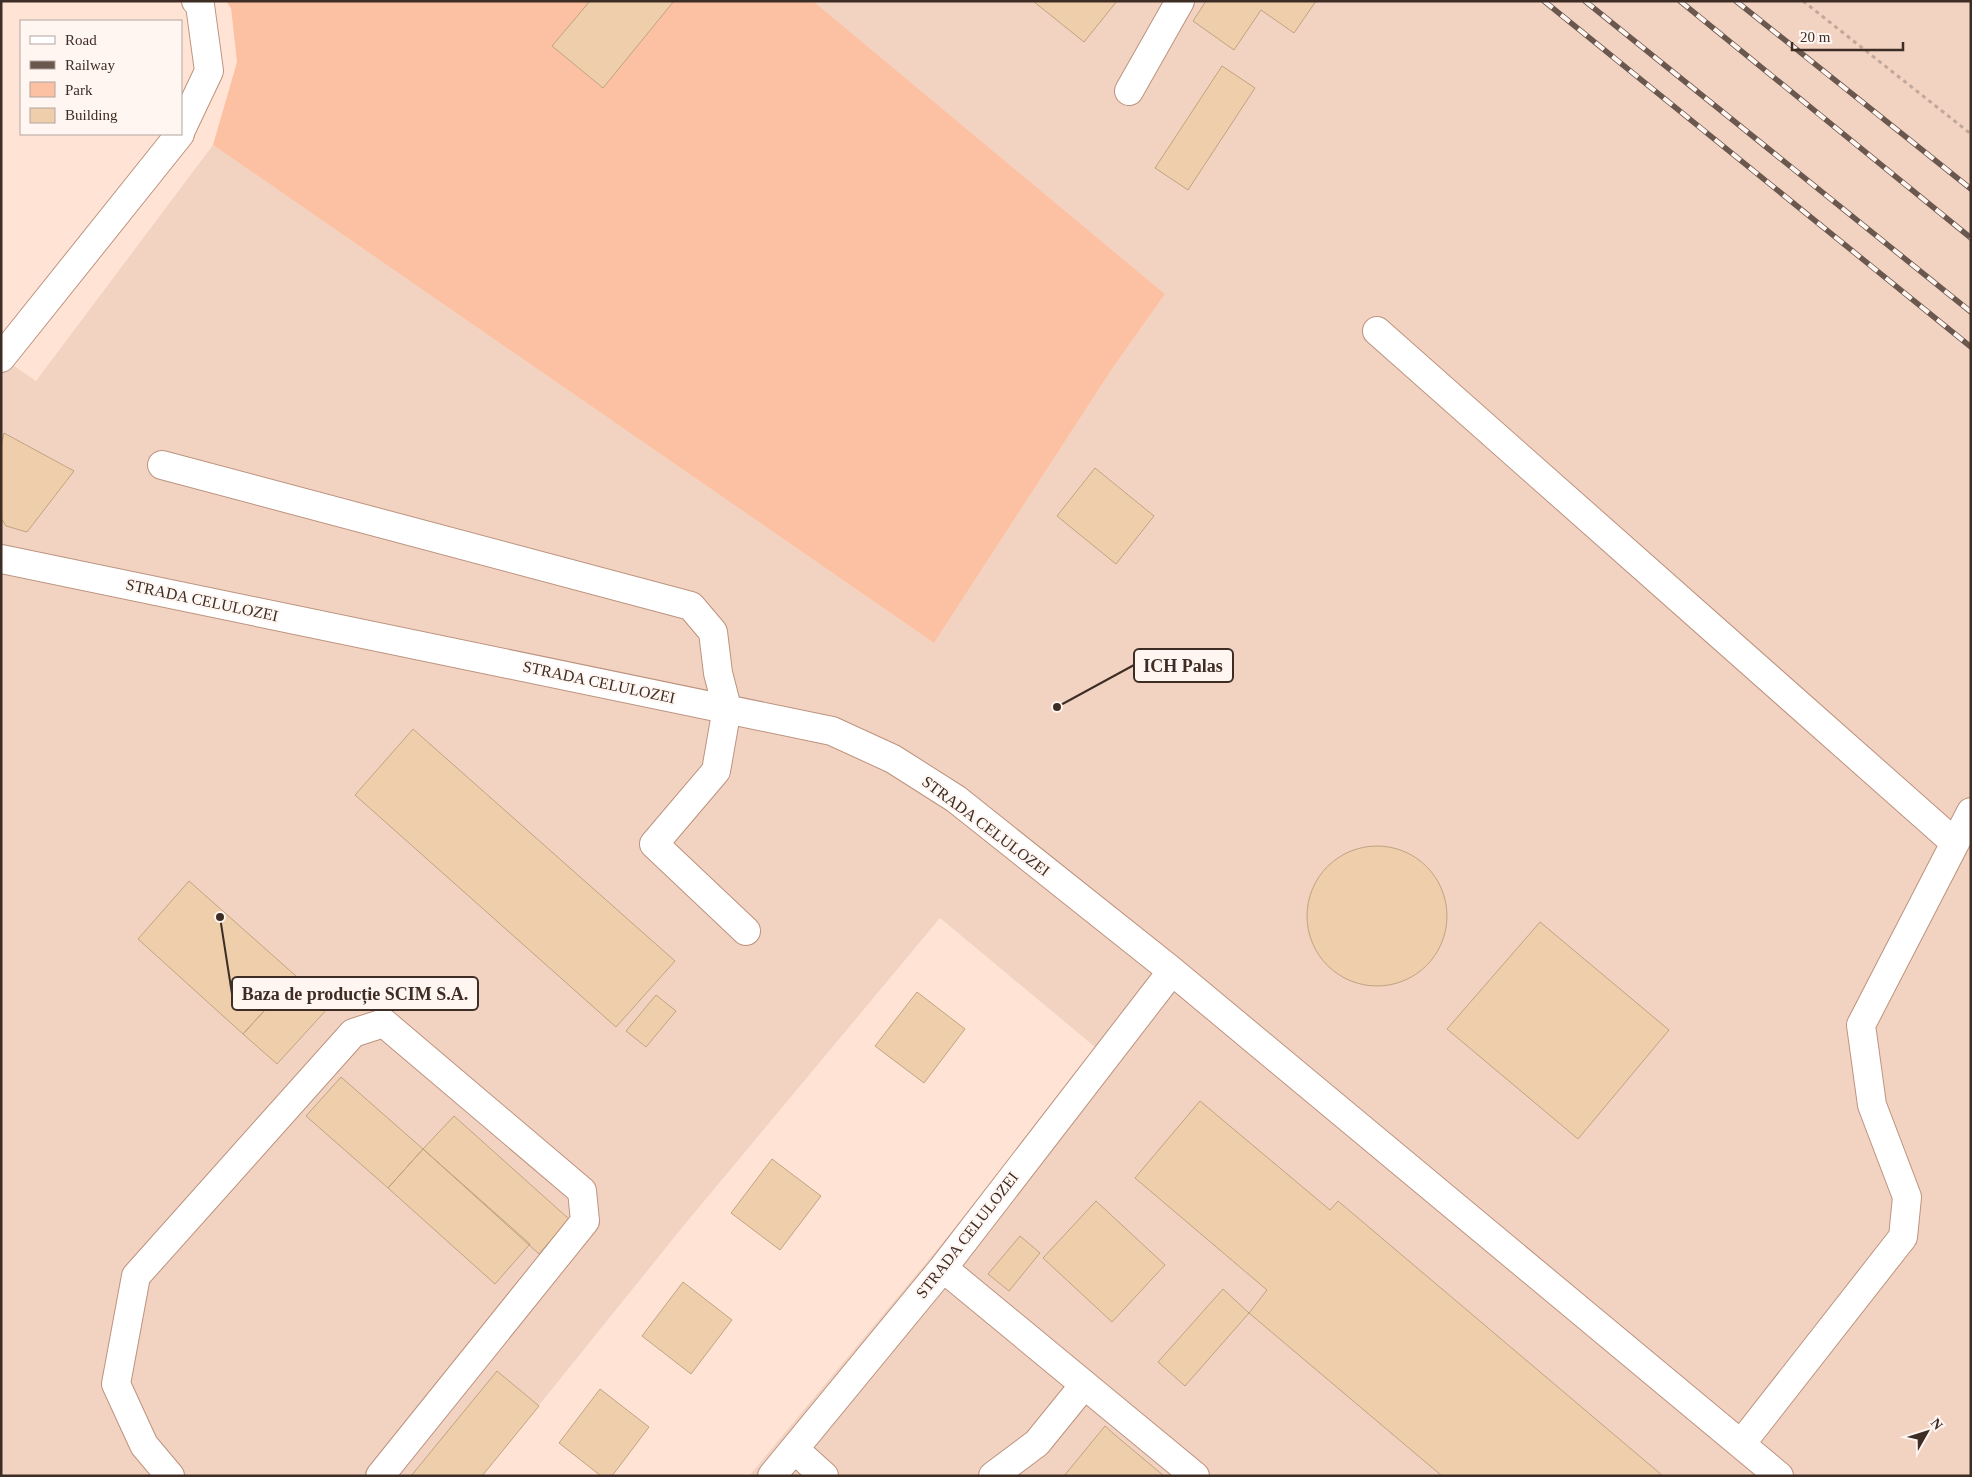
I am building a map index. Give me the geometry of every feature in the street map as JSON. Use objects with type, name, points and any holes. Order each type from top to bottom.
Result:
[{"type":"lane","points":[[182,128],[209,71],[200,5],[196,1]]},
{"type":"lane","points":[[1129,91],[1180,1]]},
{"type":"lane","points":[[1,358],[178,135]]},
{"type":"lane","points":[[1376,331],[1954,842]]},
{"type":"lane","points":[[162,465],[691,606],[713,632],[718,673],[727,708],[716,771],[654,844],[746,931]]},
{"type":"lane","name":"STRADA CELULOZEI","points":[[1,559],[832,731],[893,759],[956,799],[1172,971],[943,1268],[772,1476]]},
{"type":"lane","points":[[1741,1444],[1903,1236],[1907,1197],[1872,1105],[1861,1025],[1971,812]]},
{"type":"lane","points":[[1172,971],[1779,1476]]},
{"type":"lane","points":[[170,1476],[144,1445],[116,1384],[136,1276],[353,1033],[384,1023],[582,1191],[586,1221],[380,1476]]},
{"type":"lane","points":[[943,1268],[1195,1476]]},
{"type":"lane","points":[[993,1476],[1036,1443],[1084,1385]]},
{"type":"lane","points":[[794,1450],[824,1476]]},
{"type":"path","points":[[1803,1],[1971,134]]},
{"type":"shaded area","points":[[813,1],[1971,1],[1971,1476],[749,1476],[1101,1052],[940,918],[685,1224],[482,1476],[1,1476],[1,357],[36,381],[213,145],[934,643],[1112,369],[1165,294]]},
{"type":"green space","points":[[226,1],[813,1],[1165,294],[1112,369],[934,643],[213,145],[237,62],[231,8]]},
{"type":"building","points":[[590,1],[674,1],[603,88],[552,46]]},
{"type":"building","points":[[1033,1],[1117,1],[1084,42]]},
{"type":"building","points":[[1206,1],[1316,1],[1294,33],[1261,10],[1234,50],[1193,21]]},
{"type":"building","points":[[1222,66],[1255,88],[1188,190],[1155,168]]},
{"type":"building","points":[[4,433],[74,471],[27,532],[6,526],[1,518],[1,445]]},
{"type":"building","points":[[1095,468],[1154,516],[1116,564],[1057,516]]},
{"type":"building","points":[[413,729],[675,961],[616,1027],[355,795]]},
{"type":"building","points":[[1377,846],[1404,852],[1416,858],[1426,867],[1435,877],[1441,889],[1447,916],[1441,943],[1435,955],[1426,965],[1416,974],[1404,980],[1377,986],[1350,980],[1338,974],[1328,965],[1319,955],[1313,943],[1307,916],[1313,889],[1319,877],[1328,867],[1338,858],[1350,852]]},
{"type":"building","points":[[189,881],[296,976],[243,1034],[138,939]]},
{"type":"building","points":[[1540,922],[1669,1030],[1578,1139],[1447,1029]]},
{"type":"building","points":[[296,976],[329,1007],[277,1064],[243,1034]]},
{"type":"building","points":[[917,992],[965,1029],[924,1083],[875,1046]]},
{"type":"building","points":[[656,995],[676,1011],[646,1047],[626,1031]]},
{"type":"building","points":[[341,1077],[423,1149],[388,1188],[306,1116]]},
{"type":"building","points":[[1200,1101],[1330,1210],[1338,1201],[1663,1476],[1442,1476],[1249,1313],[1267,1290],[1135,1178]]},
{"type":"building","points":[[454,1116],[569,1219],[539,1254],[423,1149]]},
{"type":"building","points":[[423,1149],[530,1244],[495,1284],[388,1188]]},
{"type":"building","points":[[772,1159],[821,1196],[780,1250],[731,1213]]},
{"type":"building","points":[[1096,1201],[1165,1265],[1112,1322],[1043,1258]]},
{"type":"building","points":[[1020,1236],[1040,1253],[1009,1291],[988,1274]]},
{"type":"building","points":[[683,1282],[732,1320],[691,1374],[642,1336]]},
{"type":"building","points":[[1223,1289],[1249,1313],[1185,1386],[1158,1362]]},
{"type":"building","points":[[497,1371],[539,1406],[482,1476],[411,1476]]},
{"type":"building","points":[[600,1389],[649,1427],[612,1476],[601,1476],[559,1443]]},
{"type":"building","points":[[1105,1426],[1115,1435],[1164,1476],[1064,1476]]},
{"type":"railway","points":[[1544,1],[1971,347]]},
{"type":"railway","points":[[1585,1],[1971,312]]},
{"type":"railway","points":[[1680,1],[1971,238]]},
{"type":"railway","points":[[1736,1],[1971,189]]},
{"type":"place","name":"ICH Palas","points":[[1057,707]]},
{"type":"place","name":"Baza de producție SCIM S.A.","points":[[220,917]]}]
